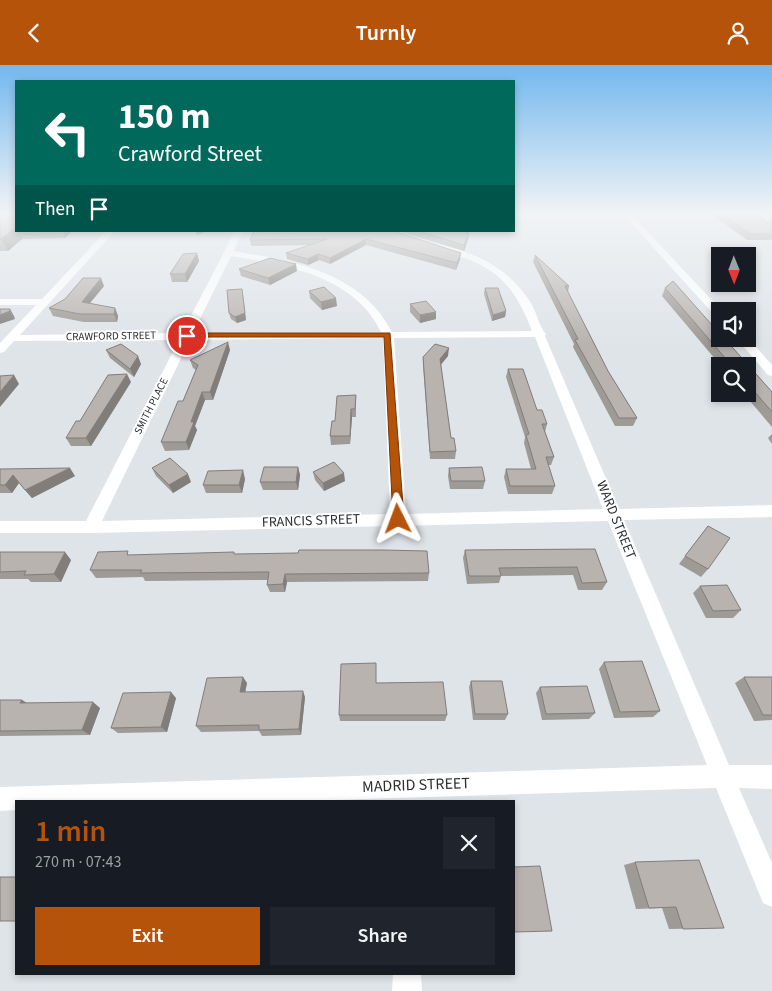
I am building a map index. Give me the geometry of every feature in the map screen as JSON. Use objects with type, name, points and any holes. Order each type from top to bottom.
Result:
[{"type":"street","points":[[0,349],[87,257]]},
{"type":"street","name":"SMITH PLACE","points":[[90,527],[225,257]]},
{"type":"street","points":[[250,257],[286,264],[335,281],[355,293],[373,309],[384,323],[388,335],[398,519]]},
{"type":"street","name":"WARD STREET","points":[[471,257],[486,262],[507,276],[520,290],[541,334],[612,514],[772,894]]},
{"type":"street","points":[[667,257],[711,305]]},
{"type":"street","points":[[0,302],[46,302]]},
{"type":"street","name":"CRAWFORD STREET","points":[[11,337],[541,334]]},
{"type":"street","points":[[750,347],[772,371]]},
{"type":"street","name":"FRANCIS STREET","points":[[0,527],[90,527],[772,511]]},
{"type":"street","name":"MADRID STREET","points":[[0,799],[402,793],[722,776],[772,777]]},
{"type":"street","points":[[407,975],[407,991]]},
{"type":"building","points":[[181,257],[195,257],[185,274],[170,274]]},
{"type":"building","points":[[435,257],[459,257],[457,263]]},
{"type":"building","points":[[536,257],[569,286],[565,286],[608,371],[637,418],[619,418],[575,340],[578,339]]},
{"type":"building","points":[[270,258],[296,264],[268,278],[239,269]]},
{"type":"building","points":[[83,278],[101,278],[82,302],[115,308],[114,314],[80,314],[49,308],[65,299]]},
{"type":"building","points":[[673,281],[711,324],[711,342],[665,288]]},
{"type":"building","points":[[324,287],[336,298],[321,302],[309,291]]},
{"type":"building","points":[[485,288],[498,288],[506,311],[493,315]]},
{"type":"building","points":[[242,289],[245,313],[235,317],[229,313],[227,290]]},
{"type":"building","points":[[426,301],[436,312],[420,315],[410,304]]},
{"type":"building","points":[[0,309],[10,309],[10,311],[0,315]]},
{"type":"building","points":[[228,342],[210,392],[202,392],[191,422],[194,422],[186,442],[161,442],[178,401],[183,401],[198,365],[190,360]]},
{"type":"building","points":[[121,344],[138,356],[130,369],[106,350]]},
{"type":"building","points":[[435,344],[449,348],[440,359],[451,438],[454,438],[456,451],[430,452],[423,357]]},
{"type":"building","points":[[716,347],[732,347],[741,357],[724,357]]},
{"type":"building","points":[[508,369],[523,369],[537,410],[542,410],[547,424],[542,424],[554,457],[546,457],[555,486],[510,486],[506,469],[536,469],[526,435],[529,434]]},
{"type":"building","points":[[127,374],[86,438],[66,438],[76,421],[80,421],[108,375]]},
{"type":"building","points":[[756,374],[772,392],[772,412],[756,393]]},
{"type":"building","points":[[14,375],[0,392],[0,376]]},
{"type":"building","points":[[356,395],[355,409],[351,409],[350,436],[330,436],[332,421],[335,421],[337,396]]},
{"type":"building","points":[[170,458],[188,474],[169,485],[152,468]]},
{"type":"building","points":[[334,462],[344,473],[323,483],[313,472]]},
{"type":"building","points":[[264,467],[298,467],[296,482],[260,482]]},
{"type":"building","points":[[482,467],[485,481],[451,481],[449,468]]},
{"type":"building","points":[[70,468],[25,490],[13,475],[5,485],[0,485],[0,469]]},
{"type":"building","points":[[243,470],[239,485],[203,485],[208,471]]},
{"type":"building","points":[[708,526],[730,538],[708,569],[685,556]]},
{"type":"building","points":[[595,549],[607,582],[582,583],[577,567],[499,568],[501,576],[469,576],[465,550]]},
{"type":"building","points":[[299,550],[427,551],[429,573],[285,574],[283,584],[267,585],[269,572],[140,573],[142,570],[90,570],[98,552],[128,551],[127,555],[234,552],[234,554],[298,553]]},
{"type":"building","points":[[0,552],[65,552],[54,574],[24,575],[26,571],[0,572]]},
{"type":"building","points":[[727,585],[741,610],[713,611],[700,586]]},
{"type":"building","points":[[642,661],[660,711],[620,712],[604,662]]},
{"type":"building","points":[[376,663],[376,683],[443,682],[447,715],[339,715],[341,664]]},
{"type":"building","points":[[243,677],[240,692],[303,691],[299,729],[259,730],[259,725],[196,726],[207,678]]},
{"type":"building","points":[[744,677],[772,677],[772,715],[763,715]]},
{"type":"building","points":[[471,681],[502,681],[508,714],[475,714]]},
{"type":"building","points":[[587,686],[595,713],[546,714],[540,687]]},
{"type":"building","points":[[171,692],[161,727],[111,728],[123,693]]},
{"type":"building","points":[[0,700],[22,700],[20,703],[93,702],[82,730],[0,731]]},
{"type":"building","points":[[699,860],[724,928],[683,929],[676,907],[649,908],[635,862]]},
{"type":"building","points":[[540,866],[552,931],[515,932],[515,867]]},
{"type":"building","points":[[0,877],[15,877],[15,921],[0,921]]},
{"type":"route","points":[[187,336],[388,335],[398,519]]}]
